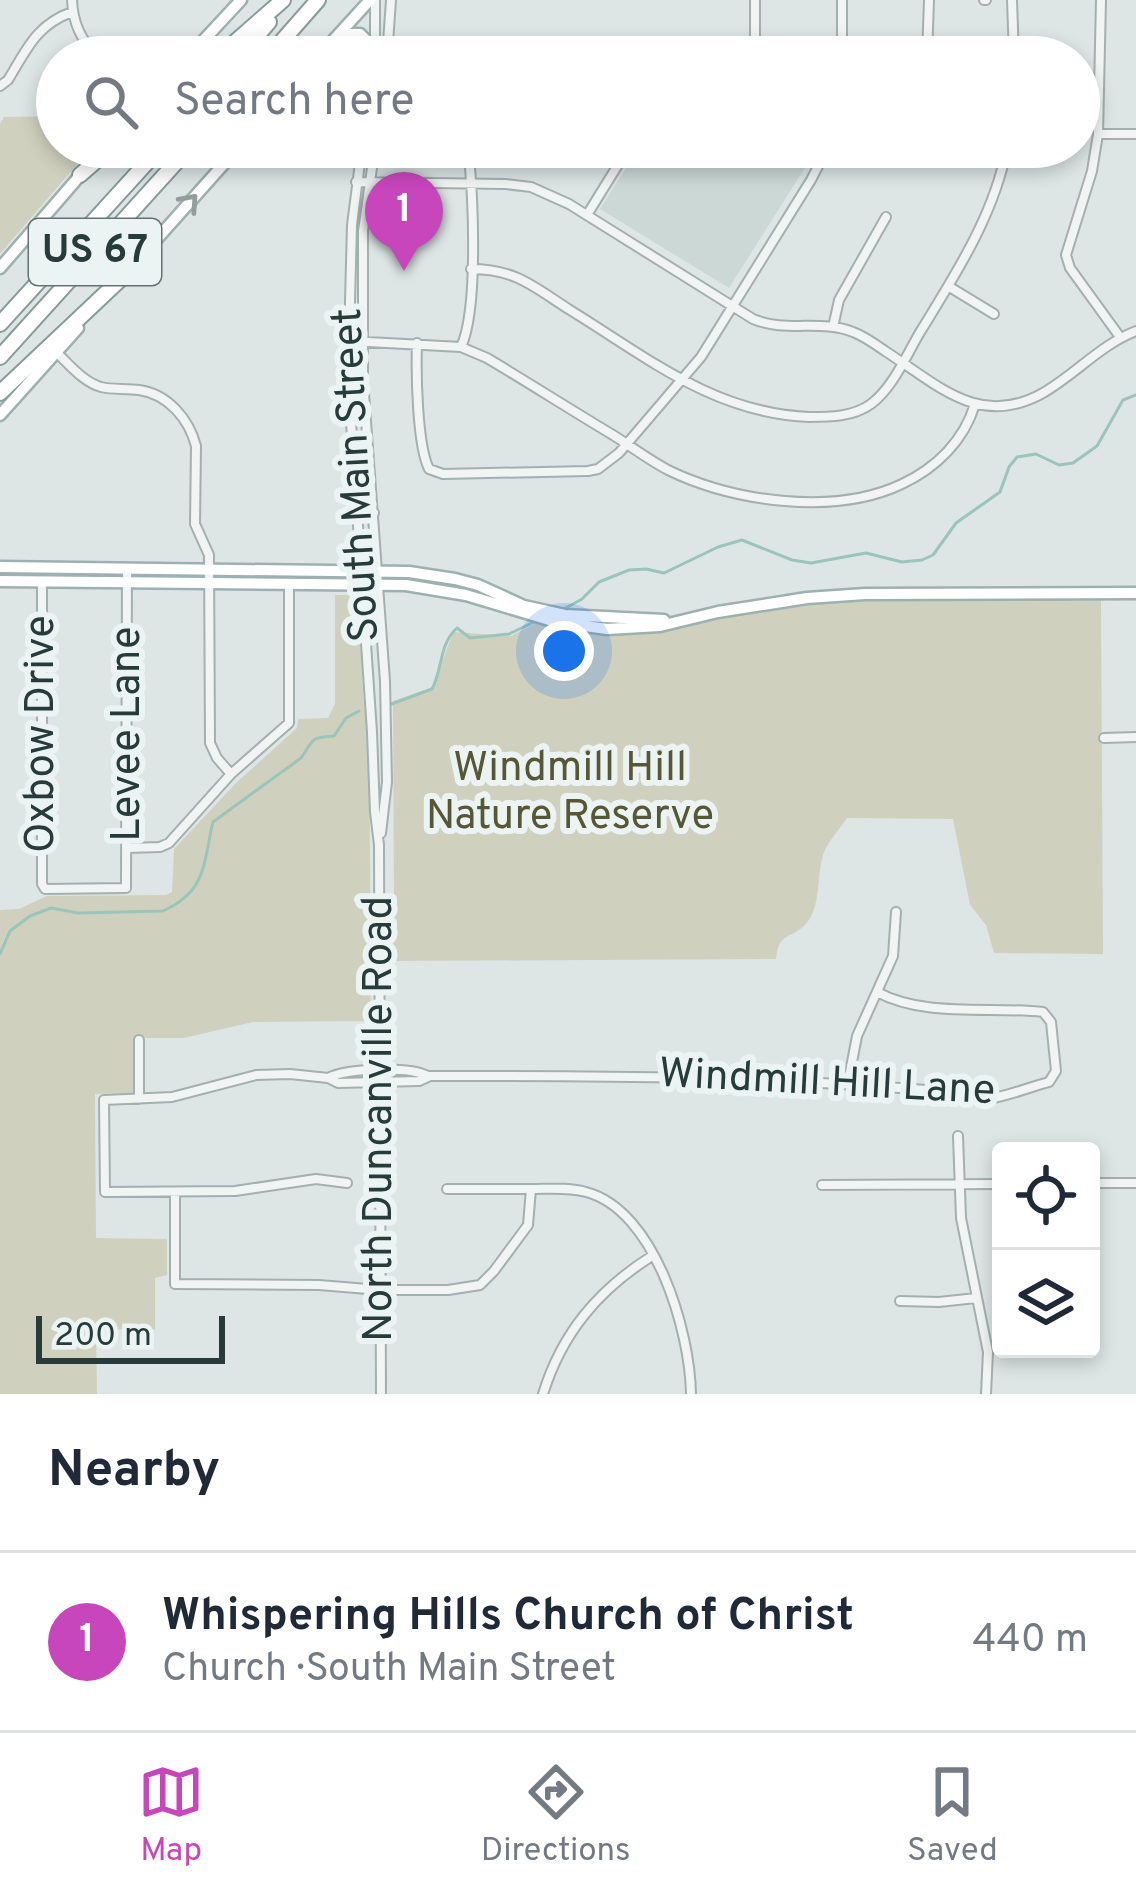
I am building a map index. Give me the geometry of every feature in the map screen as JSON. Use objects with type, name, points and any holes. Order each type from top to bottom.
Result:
[{"type":"highway","points":[[243,36],[286,0]]},
{"type":"highway","points":[[256,36],[286,0]]},
{"type":"highway","points":[[286,36],[318,0]]},
{"type":"highway","points":[[80,175],[87,168]]},
{"type":"highway","name":"US 67","points":[[0,324],[142,168]]},
{"type":"highway","name":"US 67","points":[[0,358],[171,168]]},
{"type":"highway","points":[[0,393],[126,274]]},
{"type":"main road","points":[[208,36],[242,0]]},
{"type":"main road","points":[[356,16],[361,0]]},
{"type":"main road","points":[[338,34],[373,0]]},
{"type":"main road","points":[[338,34],[362,36]]},
{"type":"main road","points":[[0,415],[219,168]]},
{"type":"main road","points":[[0,268],[80,175]]},
{"type":"main road","points":[[0,567],[127,575],[378,578],[482,599],[562,624],[607,629],[660,626],[806,598],[1136,593]]},
{"type":"main road","points":[[0,581],[127,575]]},
{"type":"main road","points":[[209,576],[289,584],[362,578]]},
{"type":"main road","points":[[520,609],[590,618],[680,620]]},
{"type":"street","points":[[72,0],[80,36]]},
{"type":"street","points":[[373,0],[374,36]]},
{"type":"street","points":[[388,36],[391,0]]},
{"type":"street","points":[[754,0],[755,36]]},
{"type":"street","points":[[842,0],[842,36]]},
{"type":"street","points":[[928,36],[929,0]]},
{"type":"street","points":[[1012,0],[1013,36]]},
{"type":"street","points":[[1099,36],[1100,0]]},
{"type":"street","points":[[37,36],[44,26],[72,12]]},
{"type":"street","points":[[0,86],[36,38]]},
{"type":"street","points":[[1100,134],[1136,134]]},
{"type":"street","name":"South Main Street","points":[[358,168],[348,378],[372,733]]},
{"type":"street","name":"South Main Street","points":[[371,168],[363,257],[364,342],[387,732]]},
{"type":"street","points":[[461,347],[470,320],[470,168]]},
{"type":"street","points":[[587,215],[616,168]]},
{"type":"street","points":[[417,343],[424,457],[434,472],[588,471],[608,462],[628,444],[684,380],[818,168]]},
{"type":"street","points":[[471,268],[511,273],[684,380],[739,406],[780,415],[832,417],[870,405],[886,388],[973,244],[1002,168]]},
{"type":"street","points":[[1092,168],[1066,255],[1070,268],[1120,337]]},
{"type":"street","points":[[356,182],[531,187],[587,215],[731,308],[773,327],[854,332],[958,399],[975,404],[1004,406],[1030,400],[1120,337],[1136,332]]},
{"type":"street","points":[[833,328],[839,300],[886,217]]},
{"type":"street","points":[[351,256],[363,257]]},
{"type":"street","points":[[948,286],[994,314]]},
{"type":"street","points":[[349,341],[461,347],[487,358],[658,464],[707,485],[770,498],[832,502],[879,494],[918,476],[951,448],[975,404]]},
{"type":"street","points":[[56,352],[91,382],[147,392],[168,403],[196,443],[195,524],[208,555],[209,576],[210,742],[231,773]]},
{"type":"street","points":[[353,444],[368,443]]},
{"type":"street","points":[[356,483],[364,493],[366,511],[374,513]]},
{"type":"street","name":"Levee Lane","points":[[43,886],[126,888],[127,575]]},
{"type":"street","name":"Oxbow Drive","points":[[42,581],[43,886]]},
{"type":"street","points":[[128,848],[160,848],[169,843],[231,773],[289,723],[289,584]]},
{"type":"street","points":[[372,733],[387,732]]},
{"type":"street","name":"North Duncanville Road","points":[[379,845],[385,812],[387,732]]},
{"type":"street","name":"North Duncanville Road","points":[[372,733],[379,845],[381,1394]]},
{"type":"street","points":[[1104,738],[1136,737]]},
{"type":"street","points":[[848,1083],[857,1036],[893,956],[896,911]]},
{"type":"street","name":"Windmill Hill Lane","points":[[176,1192],[105,1192],[104,1100],[194,1094],[256,1075],[328,1078],[338,1083],[418,1070],[430,1076],[653,1075],[848,1083],[992,1100],[1049,1082],[1056,1071],[1052,1022],[1043,1012],[898,1002],[877,992]]},
{"type":"street","points":[[139,1040],[140,1099]]},
{"type":"street","points":[[958,1136],[961,1218],[988,1352],[986,1394]]},
{"type":"street","points":[[347,1183],[316,1179],[235,1191],[176,1192],[175,1284],[380,1290],[479,1285],[528,1225],[531,1189]]},
{"type":"street","points":[[1100,1183],[1136,1183]]},
{"type":"street","points":[[822,1184],[992,1184]]},
{"type":"street","points":[[447,1189],[571,1189],[591,1192],[621,1213],[643,1239],[683,1325],[691,1394]]},
{"type":"street","points":[[543,1394],[566,1337],[585,1311],[627,1271],[652,1256]]},
{"type":"street","points":[[900,1301],[976,1298]]},
{"type":"shaded area","points":[[626,168],[805,168],[729,288],[600,209]]},
{"type":"green space","points":[[36,116],[36,168],[74,168],[0,254],[0,124],[4,117]]},
{"type":"green space","points":[[335,595],[350,595],[358,602],[364,709],[369,711],[371,1021],[253,1022],[184,1038],[134,1038],[134,1093],[95,1094],[96,1238],[167,1239],[167,1275],[155,1278],[155,1330],[96,1329],[97,1394],[0,1394],[0,910],[19,909],[47,896],[172,892],[174,849],[297,728],[298,719],[328,718],[335,704]]},
{"type":"green space","name":"Windmill Hill Nature Reserve","points":[[1101,599],[1103,954],[994,953],[986,925],[970,905],[953,819],[847,818],[825,850],[811,917],[783,940],[776,959],[388,961],[386,909],[394,908],[393,701],[433,687],[453,632],[511,636],[548,617],[652,629],[841,600]]},
{"type":"waterway","points":[[564,609],[599,582],[629,570],[664,573],[742,540],[811,563],[866,553],[902,562],[922,560],[933,555],[956,523],[1000,492],[1017,457],[1036,454],[1059,465],[1073,463],[1097,446],[1123,400],[1136,395]]},
{"type":"waterway","points":[[389,705],[432,689],[447,641],[457,628],[470,638],[509,634],[538,620]]},
{"type":"waterway","points":[[0,954],[10,931],[51,908],[78,913],[163,911],[177,903],[201,875],[213,822],[301,758],[313,741],[334,736],[346,718],[359,711]]},
{"type":"place","name":"Whispering Hills Church of Christ","points":[[404,271]]}]
